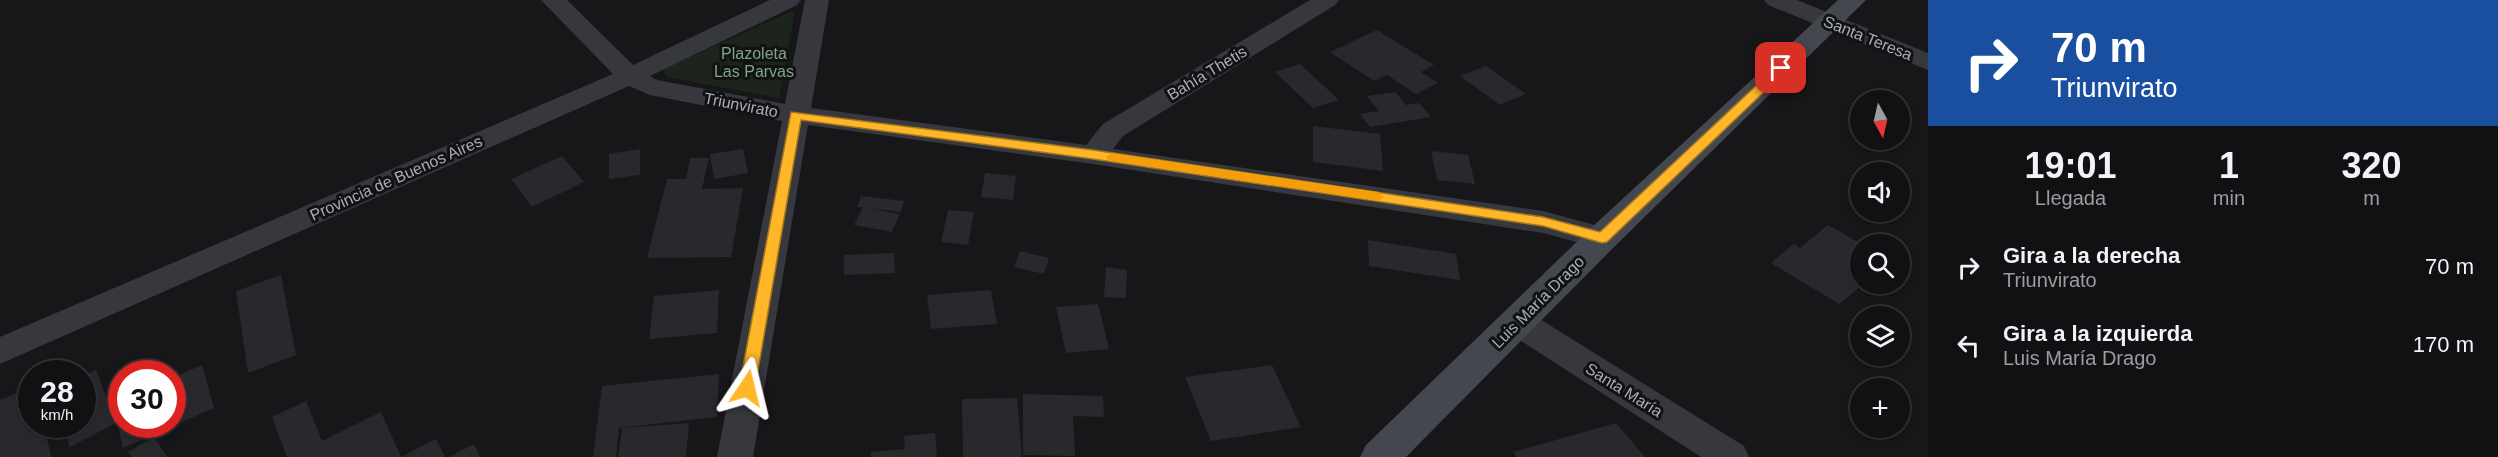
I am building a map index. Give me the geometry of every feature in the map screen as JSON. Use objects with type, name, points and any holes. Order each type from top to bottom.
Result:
[{"type":"main road","name":"Luis María Drago","points":[[1380,457],[1602,238],[1842,11]]},
{"type":"street","name":"Triunvirato","points":[[553,0],[630,76],[650,87],[795,115],[1093,155],[1543,222],[1602,238]]},
{"type":"street","name":"Provincia de Buenos Aires","points":[[0,351],[630,76],[789,0]]},
{"type":"street","points":[[735,457],[817,0]]},
{"type":"street","name":"Bahía Thetis","points":[[1093,155],[1113,130],[1327,0]]},
{"type":"street","name":"Santa Teresa","points":[[1776,0],[1842,11],[1928,62]]},
{"type":"street","name":"Santa María","points":[[1518,322],[1731,457]]},
{"type":"green space","name":"Plazoleta Las Parvas","points":[[795,10],[779,98],[667,77],[663,69]]},
{"type":"building","points":[[1377,30],[1434,65],[1421,72],[1438,83],[1416,94],[1387,75],[1374,81],[1330,52]]},
{"type":"building","points":[[1300,64],[1339,100],[1313,108],[1275,72]]},
{"type":"building","points":[[1486,66],[1526,94],[1500,105],[1460,76]]},
{"type":"building","points":[[1395,92],[1406,105],[1419,103],[1431,117],[1370,127],[1360,114],[1379,111],[1367,96]]},
{"type":"building","points":[[1313,126],[1380,134],[1383,171],[1313,162]]},
{"type":"building","points":[[640,149],[640,175],[609,179],[609,154]]},
{"type":"building","points":[[743,149],[748,173],[714,179],[710,154]]},
{"type":"building","points":[[1431,151],[1468,155],[1475,184],[1437,180]]},
{"type":"building","points":[[562,156],[584,182],[532,207],[511,179]]},
{"type":"building","points":[[690,158],[709,158],[702,189],[743,188],[731,257],[647,258],[667,179],[686,179]]},
{"type":"building","points":[[985,173],[1016,176],[1013,200],[981,197]]},
{"type":"building","points":[[861,196],[904,201],[901,212],[867,208],[900,214],[892,232],[854,225],[863,207],[857,207]]},
{"type":"building","points":[[948,210],[974,212],[968,245],[941,242]]},
{"type":"building","points":[[1828,225],[1850,237],[1852,294],[1839,304],[1771,263],[1794,244],[1800,248]]},
{"type":"building","points":[[1368,240],[1456,254],[1460,280],[1369,266]]},
{"type":"building","points":[[1020,251],[1049,258],[1044,274],[1014,267]]},
{"type":"building","points":[[894,253],[895,273],[844,275],[844,255]]},
{"type":"building","points":[[1106,267],[1127,270],[1126,298],[1104,297]]},
{"type":"building","points":[[281,275],[296,355],[248,373],[236,291]]},
{"type":"building","points":[[719,290],[717,333],[649,339],[654,296]]},
{"type":"building","points":[[991,290],[997,324],[931,329],[927,295]]},
{"type":"building","points":[[1098,304],[1109,349],[1066,353],[1056,307]]},
{"type":"building","points":[[202,365],[214,408],[186,420],[186,372]]},
{"type":"building","points":[[1272,365],[1301,427],[1211,441],[1185,377]]},
{"type":"building","points":[[96,370],[108,402],[108,427],[96,433]]},
{"type":"building","points":[[719,374],[717,417],[619,428],[616,457],[593,457],[602,386]]},
{"type":"building","points":[[18,393],[18,438],[47,438],[51,457],[0,457],[0,400]]},
{"type":"building","points":[[1023,394],[1103,396],[1104,417],[1073,416],[1075,456],[1023,455]]},
{"type":"building","points":[[1017,398],[1022,457],[963,457],[962,399]]},
{"type":"building","points":[[306,401],[322,441],[381,412],[401,457],[287,457],[272,417]]},
{"type":"building","points":[[689,423],[686,457],[618,457],[622,428]]},
{"type":"building","points":[[1616,423],[1645,457],[1517,457],[1513,452]]},
{"type":"building","points":[[935,433],[937,457],[871,457],[871,452],[905,449],[904,436]]},
{"type":"building","points":[[67,438],[87,438],[70,447]]},
{"type":"building","points":[[121,438],[146,438],[123,448]]},
{"type":"building","points":[[155,438],[167,457],[132,457],[128,452]]},
{"type":"building","points":[[436,439],[445,457],[401,457]]},
{"type":"building","points":[[474,444],[480,457],[449,457]]},
{"type":"slow traffic","points":[[1112,157],[1378,197]]},
{"type":"route","points":[[747,388],[795,115],[1093,155],[1543,222],[1602,238],[1781,68]]}]
